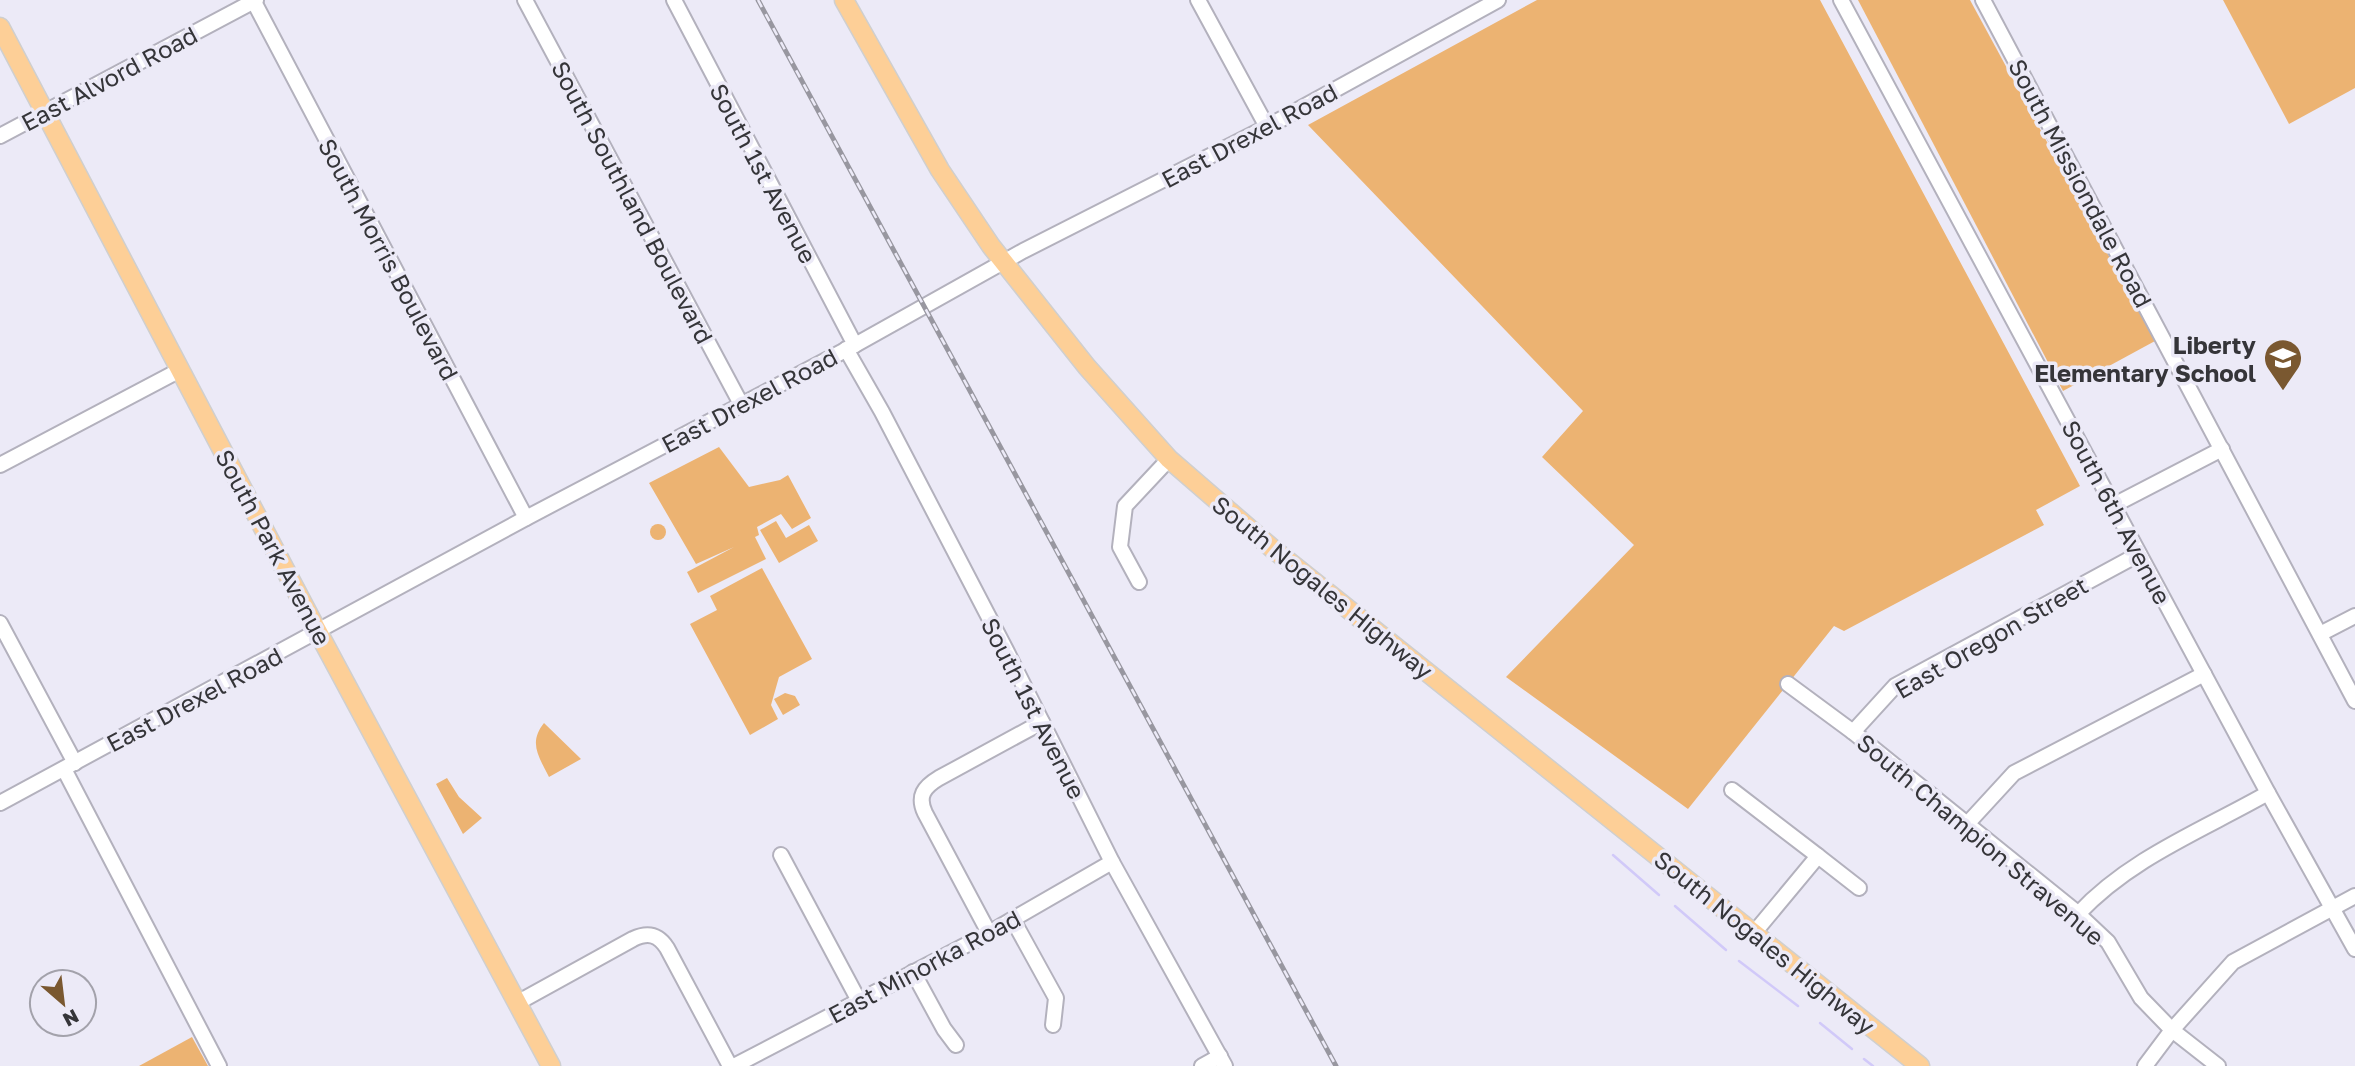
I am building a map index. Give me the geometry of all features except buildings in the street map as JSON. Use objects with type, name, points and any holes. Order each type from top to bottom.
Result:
[{"type":"main road","name":"South Nogales Highway","points":[[844,0],[940,170],[991,246],[1087,368],[1169,459],[1273,550],[1920,1066]]},
{"type":"main road","name":"South Park Avenue","points":[[0,27],[318,632],[551,1066]]},
{"type":"street","name":"East Alvord Road","points":[[0,136],[254,0]]},
{"type":"street","name":"South Morris Boulevard","points":[[254,0],[526,518]]},
{"type":"street","name":"South Southland Boulevard","points":[[525,0],[741,404]]},
{"type":"street","name":"South 1st Avenue","points":[[674,0],[1112,862],[1223,1061]]},
{"type":"street","points":[[1198,0],[1267,127]]},
{"type":"street","name":"East Drexel Road","points":[[0,803],[526,518],[850,347],[1004,261],[1267,127],[1499,0]]},
{"type":"street","name":"South 6th Avenue","points":[[1841,0],[2138,554],[2355,949]]},
{"type":"street","name":"South Missiondale Road","points":[[1983,0],[2355,701]]},
{"type":"street","points":[[0,466],[180,370]]},
{"type":"street","points":[[2114,505],[2222,449]]},
{"type":"street","points":[[1139,582],[1119,547],[1125,506],[1169,459]]},
{"type":"street","name":"East Oregon Street","points":[[1853,732],[1895,686],[2138,554]]},
{"type":"street","points":[[2320,634],[2355,616]]},
{"type":"street","points":[[0,624],[219,1066]]},
{"type":"street","points":[[1968,823],[2014,773],[2204,674]]},
{"type":"street","name":"South Champion Stravenue","points":[[1788,684],[1968,823],[2078,914],[2108,942],[2141,998],[2172,1030],[2218,1066]]},
{"type":"street","points":[[989,933],[921,806],[919,793],[939,778],[1042,722]]},
{"type":"street","points":[[1732,790],[1859,888]]},
{"type":"street","points":[[2078,914],[2131,867],[2268,793]]},
{"type":"street","points":[[781,855],[859,1001]]},
{"type":"street","points":[[1754,933],[1818,856]]},
{"type":"street","name":"East Minorka Road","points":[[732,1066],[989,933],[1112,862]]},
{"type":"street","points":[[2145,1066],[2172,1030],[2233,962],[2355,896]]},
{"type":"street","points":[[1013,920],[1056,998],[1053,1025]]},
{"type":"street","points":[[517,1003],[633,939],[656,932],[732,1066]]},
{"type":"street","points":[[913,972],[956,1045]]},
{"type":"street","points":[[1202,1066],[1223,1061]]},
{"type":"shaded area","points":[[1537,0],[1820,0],[2080,486],[2036,510],[2044,525],[1844,631],[1834,626],[1688,809],[1506,677],[1634,545],[1542,457],[1583,411],[1308,125]]},
{"type":"shaded area","points":[[1858,0],[1970,0],[2155,341],[2063,391]]},
{"type":"shaded area","points":[[2223,0],[2355,0],[2355,88],[2289,124]]},
{"type":"shaded area","points":[[719,447],[749,487],[780,480],[788,475],[811,518],[792,529],[781,514],[757,527],[759,535],[755,537],[766,559],[698,593],[687,572],[734,547],[696,564],[649,483]]},
{"type":"shaded area","points":[[776,521],[786,538],[809,525],[818,541],[779,563],[760,530]]},
{"type":"shaded area","points":[[658,524],[664,526],[664,538],[658,540],[652,538],[650,532],[652,526]]},
{"type":"shaded area","points":[[762,568],[812,659],[779,677],[771,705],[778,719],[750,735],[690,624],[717,610],[710,596]]},
{"type":"shaded area","points":[[785,693],[795,696],[800,705],[783,715],[774,699]]},
{"type":"shaded area","points":[[544,723],[581,759],[549,777],[536,744],[539,730]]},
{"type":"shaded area","points":[[447,778],[459,797],[482,818],[463,834],[436,784]]},
{"type":"shaded area","points":[[192,1037],[208,1066],[139,1066]]},
{"type":"waterway","points":[[1613,855],[1659,895]]},
{"type":"waterway","points":[[1675,906],[1726,950]]},
{"type":"waterway","points":[[1739,961],[1798,1006]]},
{"type":"waterway","points":[[1820,1023],[1852,1049]]},
{"type":"waterway","points":[[1864,1059],[1873,1066]]},
{"type":"railway","points":[[758,0],[1336,1066]]},
{"type":"place","name":"Liberty Elementary School","points":[[2283,392]]}]
